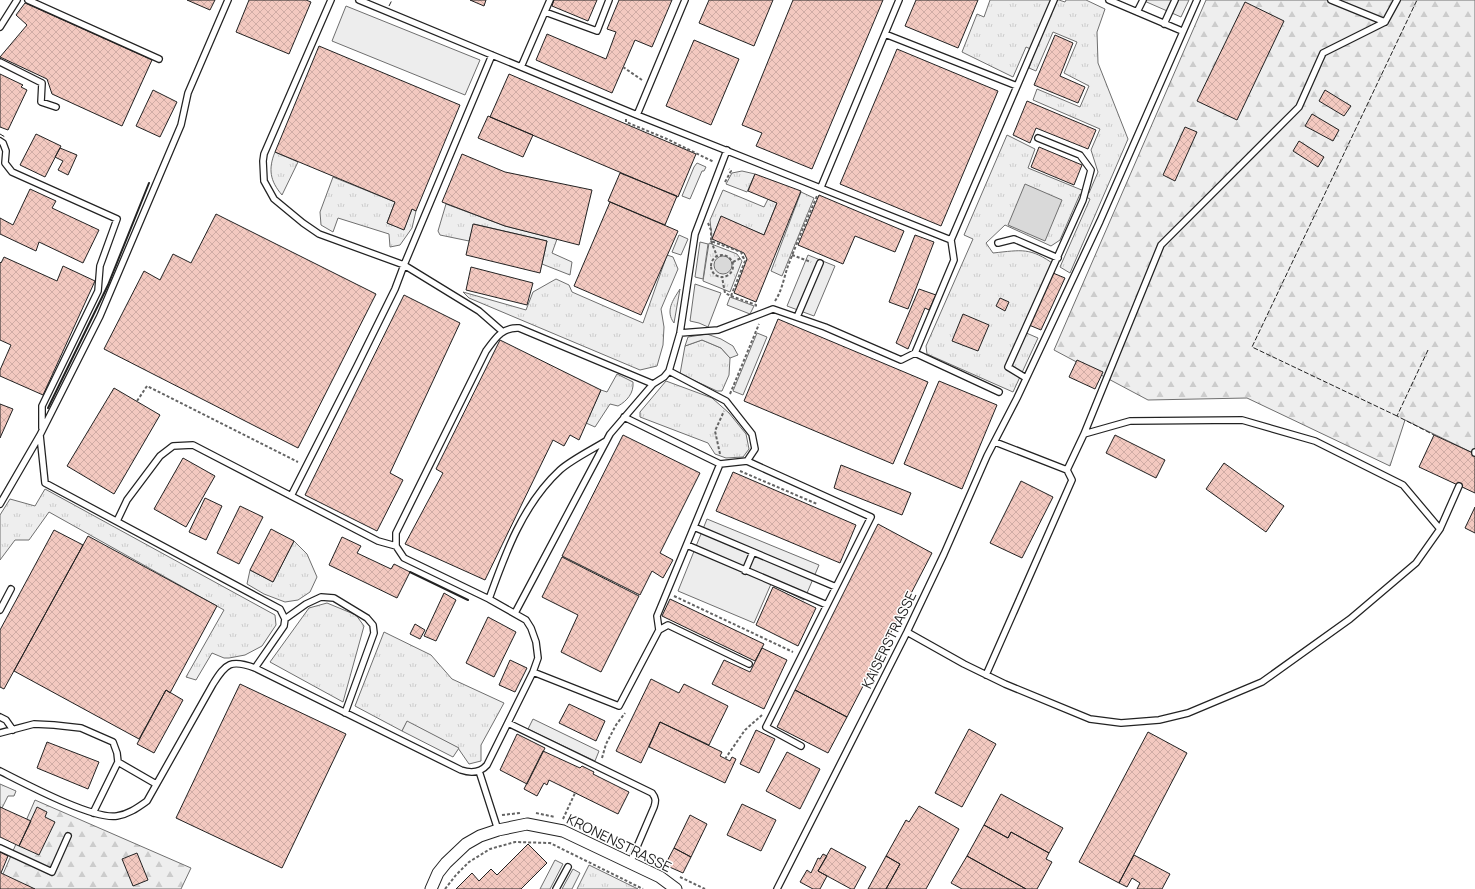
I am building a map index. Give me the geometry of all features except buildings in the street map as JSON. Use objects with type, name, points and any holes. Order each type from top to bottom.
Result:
[{"type":"street","name":"KRONENSTRASSE","points":[[431,889],[438,873],[466,844],[480,836],[498,830],[527,824],[563,830],[660,877],[676,889]]},
{"type":"lane","points":[[0,27],[17,0]]},
{"type":"lane","points":[[28,0],[158,60]]},
{"type":"lane","points":[[0,504],[41,433],[100,316],[181,125],[188,93],[228,0]]},
{"type":"lane","points":[[331,0],[264,154],[264,181],[274,199],[319,234],[404,265],[479,312],[503,332]]},
{"type":"lane","points":[[360,0],[637,115],[951,240]]},
{"type":"lane","points":[[521,67],[550,0]]},
{"type":"lane","points":[[545,12],[597,31],[609,0]]},
{"type":"lane","points":[[637,115],[685,0]]},
{"type":"lane","points":[[821,187],[899,0]]},
{"type":"lane","points":[[680,333],[718,330],[773,309],[825,327],[901,360],[915,353],[954,260],[951,240],[1054,0]]},
{"type":"lane","points":[[1109,0],[1182,31]]},
{"type":"lane","points":[[1137,12],[1143,0]]},
{"type":"lane","points":[[1164,24],[1175,0]]},
{"type":"lane","name":"KAISERSTRASSE","points":[[777,889],[907,632],[944,554],[994,442],[1017,398],[1100,222],[1196,0]]},
{"type":"lane","points":[[1330,0],[1385,22]]},
{"type":"lane","points":[[1067,470],[1084,434],[1161,245],[1299,107],[1323,53],[1385,22],[1397,0]]},
{"type":"lane","points":[[885,34],[1017,86]]},
{"type":"lane","points":[[291,496],[395,289],[492,55]]},
{"type":"lane","points":[[0,62],[42,83],[41,102],[56,107]]},
{"type":"lane","points":[[1026,378],[1008,367],[1083,200],[1091,170],[1080,155],[1038,138]]},
{"type":"lane","points":[[0,142],[3,143],[6,151],[5,163],[12,172],[117,219],[100,266],[98,291],[42,406],[41,433],[45,483],[280,609],[285,619],[284,626],[255,668]]},
{"type":"lane","points":[[515,614],[610,434],[652,384],[664,377],[669,372],[680,333],[694,234],[727,150]]},
{"type":"lane","points":[[998,243],[1014,239],[1058,258]]},
{"type":"lane","points":[[797,318],[820,264]]},
{"type":"lane","points":[[0,771],[85,811],[106,816],[116,816],[129,813],[147,801],[222,669],[230,664],[241,663],[255,668],[461,770],[466,772],[478,771],[484,768],[487,765],[508,723],[533,672],[538,658],[536,642],[531,628],[526,620],[489,599],[404,558],[396,546],[396,533],[486,351],[496,337],[511,327],[519,328],[652,384]]},
{"type":"lane","points":[[915,353],[999,392]]},
{"type":"lane","points":[[669,372],[726,401],[752,434],[755,449],[747,461]]},
{"type":"lane","points":[[624,417],[720,464],[747,461],[871,518],[766,727],[801,746]]},
{"type":"lane","points":[[1084,434],[1130,421],[1242,420],[1315,441],[1404,485],[1440,529]]},
{"type":"lane","points":[[489,599],[505,555],[531,506],[542,491],[560,470],[607,441]]},
{"type":"lane","points":[[986,675],[1072,480],[1067,470],[994,442]]},
{"type":"lane","points":[[117,522],[127,500],[160,456],[173,446],[193,445],[378,541],[396,546]]},
{"type":"lane","points":[[659,630],[657,616],[720,464]]},
{"type":"lane","points":[[907,632],[986,675],[1090,719],[1121,723],[1159,720],[1188,713],[1262,682],[1350,620],[1416,563],[1440,529],[1459,486]]},
{"type":"lane","points":[[694,527],[836,587]]},
{"type":"lane","points":[[687,545],[827,605]]},
{"type":"lane","points":[[745,571],[753,552]]},
{"type":"lane","points":[[0,610],[11,589]]},
{"type":"lane","points":[[285,619],[306,604],[321,597],[334,598],[368,618],[373,625],[374,633],[345,713]]},
{"type":"lane","points":[[533,672],[619,706],[659,630],[668,625],[749,664]]},
{"type":"lane","points":[[0,717],[6,720],[13,730]]},
{"type":"lane","points":[[508,723],[652,793],[656,802],[630,863]]},
{"type":"lane","points":[[0,733],[34,724],[54,725],[81,728],[113,742],[117,753],[118,762],[93,813]]},
{"type":"lane","points":[[118,762],[156,784]]},
{"type":"lane","points":[[478,771],[498,830]]},
{"type":"lane","points":[[0,848],[52,872],[68,836]]},
{"type":"lane","points":[[556,889],[568,867]]},
{"type":"path","points":[[623,67],[644,81]]},
{"type":"path","points":[[630,112],[626,122],[667,139],[731,171],[725,184]]},
{"type":"path","points":[[776,300],[792,255],[821,187]]},
{"type":"path","points":[[708,222],[711,230],[711,241],[717,256]]},
{"type":"path","points":[[711,241],[740,252],[745,261],[731,296],[725,293],[722,277]]},
{"type":"path","points":[[720,254],[726,255],[732,259],[733,262],[734,265],[732,271],[728,276],[722,277],[716,275],[712,270],[711,263],[714,257],[720,254]]},
{"type":"path","points":[[792,255],[815,264],[820,264]]},
{"type":"path","points":[[733,262],[743,257]]},
{"type":"path","points":[[137,401],[147,386],[307,466]]},
{"type":"path","points":[[671,595],[796,654]]},
{"type":"path","points":[[606,744],[616,725]]},
{"type":"path","points":[[535,813],[552,816],[562,820],[575,793]]},
{"type":"path","points":[[493,817],[521,813]]},
{"type":"path","points":[[445,889],[469,862],[490,849],[515,842],[550,843],[643,889]]},
{"type":"path","points":[[674,874],[705,889]]},
{"type":"green space","points":[[990,0],[1059,0],[1065,2],[1066,0],[1086,0],[1105,9],[1097,32],[1098,63],[1128,139],[1070,273],[1060,267],[1090,199],[1080,194],[1060,240],[1051,246],[1005,225],[986,243],[993,253],[1026,251],[1039,255],[1055,265],[1024,332],[1038,338],[1013,392],[927,354],[926,346],[973,239],[964,235],[1007,135],[1035,149],[1028,168],[1089,193],[1098,172],[1091,150],[1100,129],[1033,100],[1037,89],[1080,107],[1089,86],[1064,73],[1077,42],[1053,32],[1036,71],[1029,68],[1035,51],[1026,47],[1013,77],[962,52],[977,14],[984,17]]},
{"type":"green space","points":[[1206,0],[1475,0],[1475,454],[1405,420],[1390,466],[1247,398],[1148,400],[1054,350]]},
{"type":"green space","points":[[275,152],[298,162],[282,195],[275,185],[271,175],[271,164]]},
{"type":"green space","points":[[742,171],[755,174],[747,192],[726,184],[732,173]]},
{"type":"green space","points":[[333,177],[395,202],[387,223],[404,229],[412,209],[416,211],[412,228],[400,245],[390,247],[389,234],[338,218],[333,232],[321,225],[320,212]]},
{"type":"green space","points":[[723,190],[764,207],[768,199],[777,203],[764,235],[721,217],[712,239],[710,220]]},
{"type":"green space","points":[[801,192],[814,198],[782,276],[771,271]]},
{"type":"green space","points":[[446,204],[505,226],[557,239],[552,253],[572,262],[570,275],[542,264],[547,241],[474,224],[469,241],[440,235],[438,231]]},
{"type":"green space","points":[[709,243],[737,254],[742,261],[730,292],[703,281]]},
{"type":"green space","points":[[667,255],[673,257],[678,269],[661,309],[664,327],[663,345],[657,366],[640,370],[469,298],[463,292],[526,310],[533,292],[556,279],[569,285],[572,292],[643,323]]},
{"type":"green space","points":[[680,289],[674,323],[671,319],[670,310]]},
{"type":"green space","points":[[702,340],[721,348],[730,358],[729,375],[722,391],[717,391],[680,374],[685,346]]},
{"type":"green space","points":[[617,374],[633,382],[631,393],[624,402],[618,406],[610,404],[595,427],[586,423],[601,390],[607,392]]},
{"type":"green space","points":[[666,381],[712,398],[729,413],[746,434],[749,449],[743,457],[726,458],[715,454],[708,443],[640,417],[640,412]]},
{"type":"green space","points":[[45,489],[275,615],[276,625],[262,646],[245,655],[229,658],[224,658],[212,653],[196,680],[186,677],[224,610],[49,512],[29,540],[15,540],[0,560],[0,515],[10,499],[35,506]]},
{"type":"green space","points":[[294,541],[307,554],[317,577],[310,592],[298,600],[285,602],[264,594],[247,584],[250,570],[273,582]]},
{"type":"green space","points":[[327,603],[356,615],[364,626],[343,702],[270,662],[309,608]]},
{"type":"green space","points":[[384,632],[431,655],[452,679],[504,703],[481,745],[481,761],[469,764],[458,748],[407,722],[402,731],[355,706]]},
{"type":"green space","points":[[0,784],[16,791],[14,796],[8,796],[2,808],[0,807]]},
{"type":"green space","points":[[35,800],[191,868],[181,889],[0,889],[0,881]]},
{"type":"green space","points":[[589,865],[638,889],[577,889]]},
{"type":"shaded area","points":[[1142,0],[1189,0],[1181,17]]},
{"type":"shaded area","points":[[346,6],[480,60],[465,95],[332,41]]},
{"type":"shaded area","points":[[697,163],[706,167],[704,171],[702,171],[690,199],[682,196]]},
{"type":"shaded area","points":[[1025,184],[1062,200],[1045,241],[1008,225]]},
{"type":"shaded area","points":[[679,235],[688,239],[681,255],[672,252]]},
{"type":"shaded area","points":[[700,242],[708,244],[703,279],[695,277]]},
{"type":"shaded area","points":[[808,255],[835,266],[814,316],[787,306]]},
{"type":"shaded area","points":[[723,256],[729,259],[732,265],[729,271],[723,274],[717,271],[714,265],[717,259]]},
{"type":"shaded area","points":[[695,284],[721,293],[708,327],[690,321]]},
{"type":"shaded area","points":[[730,297],[754,306],[750,314],[727,305]]},
{"type":"shaded area","points":[[757,333],[767,337],[743,395],[733,391]]},
{"type":"shaded area","points":[[707,334],[721,339],[733,346],[738,355],[730,358],[721,348],[702,340],[685,346],[688,337]]},
{"type":"shaded area","points":[[707,519],[819,565],[804,600],[771,584],[754,623],[678,591]]},
{"type":"shaded area","points":[[533,719],[599,751],[595,761],[528,729]]},
{"type":"shaded area","points":[[407,721],[459,748],[453,757],[402,731]]},
{"type":"shaded area","points":[[555,860],[563,864],[550,889],[540,889]]},
{"type":"shaded area","points":[[573,869],[580,873],[572,889],[562,889]]},
{"type":"fence","points":[[389,6],[392,0]]},
{"type":"fence","points":[[1397,416],[1252,347],[1417,0]]},
{"type":"fence","points":[[0,134],[5,137]]},
{"type":"fence","points":[[1428,350],[1397,416],[1434,435]]},
{"type":"wall","points":[[48,408],[108,285],[149,183]]},
{"type":"wall","points":[[410,572],[468,600]]}]
